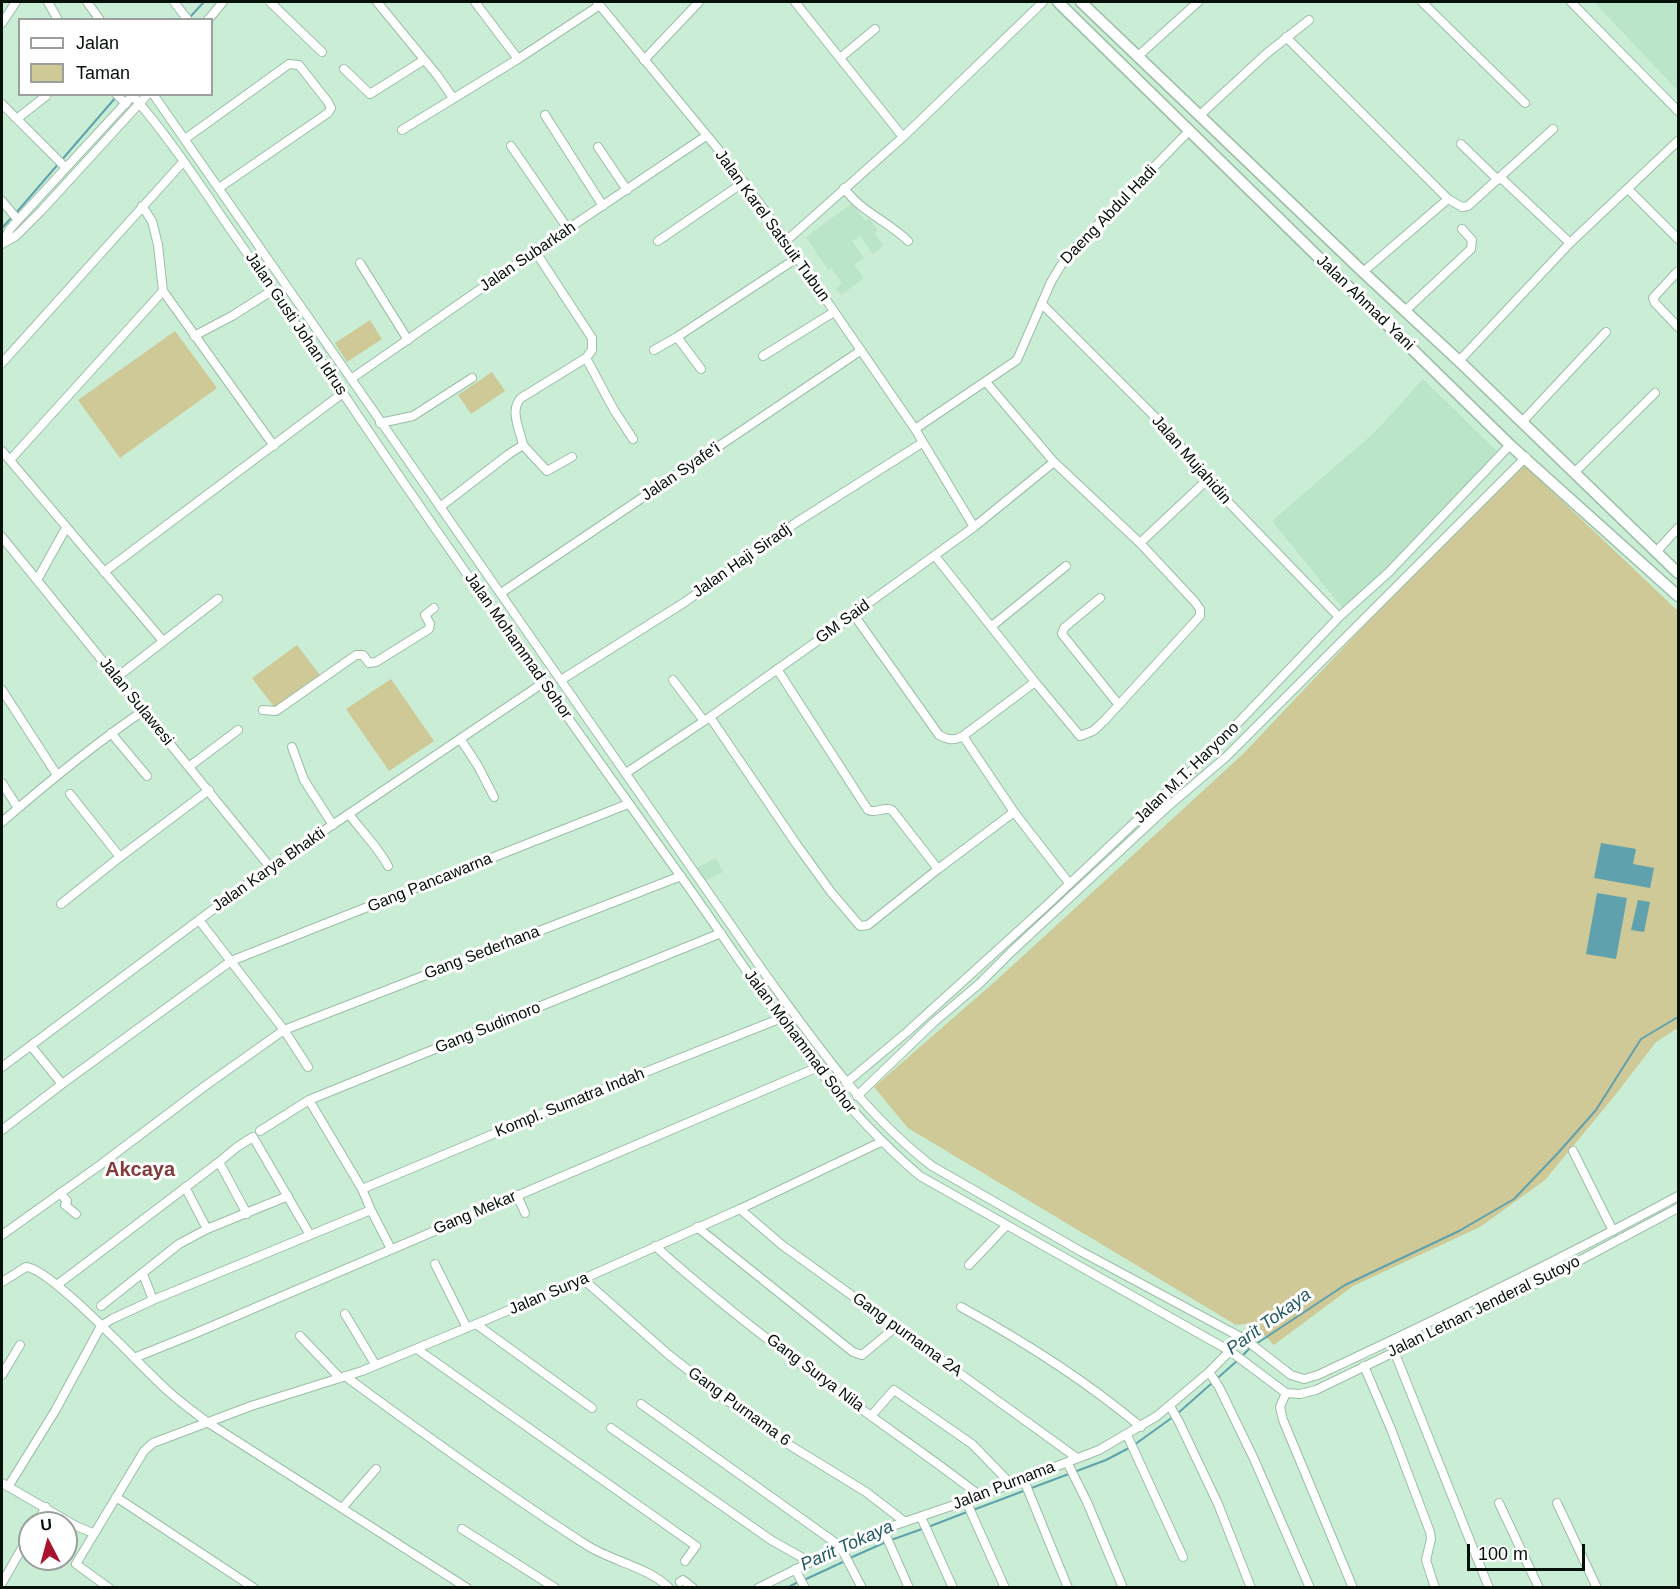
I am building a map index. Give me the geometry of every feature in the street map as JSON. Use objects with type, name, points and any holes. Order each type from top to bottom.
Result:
[{"type":"main road","name":"Jalan Ahmad Yani","points":[[1058,2],[1510,444],[1678,596]]},
{"type":"main road","name":"Jalan Ahmad Yani","points":[[1081,2],[1459,361],[1678,573]]},
{"type":"main road","points":[[1291,232],[1306,218]]},
{"type":"main road","points":[[1628,550],[1639,537]]},
{"type":"street","points":[[2,23],[16,2]]},
{"type":"street","points":[[48,2],[57,18]]},
{"type":"street","points":[[87,2],[99,18]]},
{"type":"street","points":[[174,2],[186,17]]},
{"type":"street","points":[[210,18],[222,2]]},
{"type":"street","points":[[270,2],[322,51]]},
{"type":"street","points":[[377,2],[453,98]]},
{"type":"street","points":[[475,2],[518,59]]},
{"type":"street","points":[[644,60],[699,2]]},
{"type":"street","points":[[795,2],[903,137]]},
{"type":"street","points":[[786,241],[903,137],[1042,2]]},
{"type":"street","points":[[1137,57],[1198,2]]},
{"type":"street","points":[[1422,2],[1525,103]]},
{"type":"street","points":[[1571,2],[1678,111]]},
{"type":"street","points":[[402,130],[518,59],[598,3]]},
{"type":"street","name":"Jalan Karel Satsuit Tubun","points":[[598,3],[744,182],[915,429],[974,527]]},
{"type":"street","points":[[1199,116],[1286,37],[1309,20]]},
{"type":"street","points":[[840,58],[875,29]]},
{"type":"street","points":[[1286,37],[1448,199],[1462,207],[1468,206],[1500,179],[1553,129]]},
{"type":"street","points":[[344,69],[370,94],[424,60]]},
{"type":"street","points":[[185,139],[289,64],[296,64],[301,68],[328,102],[331,108],[328,113],[219,188]]},
{"type":"street","points":[[18,118],[46,96]]},
{"type":"street","name":"Jalan Gusti Johan Idrus","points":[[135,96],[273,290],[449,547]]},
{"type":"street","points":[[2,243],[16,236],[42,210],[146,96]]},
{"type":"street","name":"Jalan Gusti Johan Idrus","points":[[154,96],[380,423],[463,538]]},
{"type":"street","points":[[2,243],[18,220],[66,168],[121,99]]},
{"type":"street","points":[[2,104],[66,168]]},
{"type":"street","points":[[546,115],[603,206]]},
{"type":"street","name":"Daeng Abdul Hadi","points":[[915,429],[1017,360],[1051,282],[1066,256],[1190,130]]},
{"type":"street","name":"Jalan Subarkah","points":[[351,379],[706,136]]},
{"type":"street","points":[[1459,361],[1570,243],[1678,141]]},
{"type":"street","points":[[1461,144],[1570,243]]},
{"type":"street","points":[[511,146],[568,229]]},
{"type":"street","points":[[598,147],[627,190]]},
{"type":"street","points":[[2,363],[183,162]]},
{"type":"street","points":[[658,241],[744,182]]},
{"type":"street","points":[[844,188],[853,201],[898,231],[908,241]]},
{"type":"street","points":[[1628,189],[1678,239]]},
{"type":"street","points":[[1363,272],[1448,199]]},
{"type":"street","points":[[2,202],[18,220]]},
{"type":"street","points":[[142,206],[152,221],[158,245],[163,291],[274,446]]},
{"type":"street","points":[[1405,311],[1471,249],[1472,240],[1462,229]]},
{"type":"street","points":[[240,243],[251,235]]},
{"type":"street","points":[[535,251],[592,338],[592,350],[586,358],[521,398],[516,403],[515,410],[523,445],[547,471],[572,457]]},
{"type":"street","points":[[654,350],[797,258]]},
{"type":"street","points":[[360,263],[408,340]]},
{"type":"street","points":[[1678,272],[1654,296],[1653,300],[1678,327]]},
{"type":"street","points":[[194,336],[232,316],[273,290]]},
{"type":"street","points":[[9,460],[163,291]]},
{"type":"street","name":"Jalan Mujahidin","points":[[1042,304],[1167,429],[1207,480],[1339,617]]},
{"type":"street","points":[[763,356],[834,312]]},
{"type":"street","points":[[1522,422],[1606,332]]},
{"type":"street","points":[[677,337],[700,369]]},
{"type":"street","name":"Jalan Syafe'i","points":[[501,593],[860,351]]},
{"type":"street","points":[[586,358],[614,410],[633,439]]},
{"type":"street","points":[[380,423],[413,416],[472,378]]},
{"type":"street","points":[[935,556],[1078,735],[1083,736],[1093,731],[1200,616],[1200,609],[1195,602],[1140,543],[1054,462],[986,382]]},
{"type":"street","points":[[104,572],[343,393]]},
{"type":"street","points":[[1574,473],[1655,393]]},
{"type":"street","name":"Jalan Haji Siradj","points":[[561,680],[685,602],[797,522],[922,443]]},
{"type":"street","name":"Jalan M.T. Haryono","points":[[846,1083],[907,1032],[1196,767],[1339,617],[1389,572],[1510,444]]},
{"type":"street","points":[[440,507],[523,445]]},
{"type":"street","points":[[2,451],[162,641]]},
{"type":"street","points":[[857,1096],[1165,809],[1226,757],[1526,457]]},
{"type":"street","name":"GM Said","points":[[626,773],[854,615],[974,527],[1054,462]]},
{"type":"street","points":[[1140,543],[1207,480]]},
{"type":"street","points":[[37,580],[66,528]]},
{"type":"street","points":[[1656,552],[1678,528]]},
{"type":"street","name":"Jalan Sulawesi","points":[[2,537],[270,867]]},
{"type":"street","points":[[449,547],[463,538]]},
{"type":"street","name":"Jalan Mohammad Sohor","points":[[463,538],[763,971],[857,1096],[911,1150],[932,1166],[1082,1252],[1246,1340],[1291,1376]]},
{"type":"street","name":"Jalan Mohammad Sohor","points":[[449,547],[779,1019],[816,1068],[881,1142],[920,1176],[1005,1227],[1232,1352],[1286,1393]]},
{"type":"street","points":[[992,627],[1066,566]]},
{"type":"street","points":[[1389,572],[1401,582]]},
{"type":"street","points":[[1100,598],[1064,628],[1062,634],[1119,705]]},
{"type":"street","points":[[116,678],[218,599]]},
{"type":"street","points":[[263,710],[276,711],[356,655],[363,655],[369,663],[376,662],[429,629],[430,624],[424,615],[434,608]]},
{"type":"street","points":[[854,615],[939,735],[953,740],[963,736],[1035,682]]},
{"type":"street","points":[[1298,661],[1310,673]]},
{"type":"street","points":[[777,669],[867,810],[873,812],[887,808],[892,810],[938,869]]},
{"type":"street","points":[[673,680],[707,719],[831,892],[862,927],[868,926],[938,869],[1014,812]]},
{"type":"street","name":"Jalan Karya Bhakti","points":[[2,1067],[270,867],[543,683]]},
{"type":"street","points":[[2,690],[57,775]]},
{"type":"street","points":[[2,822],[57,775],[143,711]]},
{"type":"street","points":[[583,740],[595,729]]},
{"type":"street","points":[[189,766],[238,730]]},
{"type":"street","points":[[111,733],[147,776]]},
{"type":"street","points":[[963,736],[1014,812],[1069,884]]},
{"type":"street","points":[[461,740],[494,797]]},
{"type":"street","points":[[292,747],[304,780],[333,825]]},
{"type":"street","points":[[2,783],[18,808]]},
{"type":"street","points":[[61,904],[209,790]]},
{"type":"street","points":[[70,794],[120,857]]},
{"type":"street","name":"Gang Pancawarna","points":[[2,1130],[231,961],[628,804]]},
{"type":"street","points":[[349,814],[364,835],[381,852],[388,866]]},
{"type":"street","points":[[1120,836],[1128,844]]},
{"type":"street","name":"Gang Sederhana","points":[[2,1235],[284,1030],[681,876]]},
{"type":"street","points":[[199,920],[284,1030],[308,1067]]},
{"type":"street","name":"Gang Sudimoro","points":[[57,1285],[237,1147],[309,1100],[721,933]]},
{"type":"street","points":[[1002,945],[1010,953]]},
{"type":"street","points":[[751,979],[763,971]]},
{"type":"street","name":"Kompl. Sumatra Indah","points":[[362,1189],[565,1104],[779,1019]]},
{"type":"street","points":[[907,1032],[914,1042]]},
{"type":"street","points":[[31,1046],[62,1084]]},
{"type":"street","name":"Gang Mekar","points":[[134,1358],[816,1068]]},
{"type":"street","points":[[309,1100],[362,1189],[392,1249]]},
{"type":"street","points":[[257,1134],[310,1234]]},
{"type":"street","name":"Jalan Surya","points":[[109,1587],[76,1566],[93,1533],[144,1451],[153,1443],[251,1406],[343,1377],[417,1349],[583,1280],[881,1142]]},
{"type":"street","points":[[1573,1151],[1613,1231]]},
{"type":"street","points":[[219,1162],[247,1214]]},
{"type":"street","points":[[920,1176],[932,1166]]},
{"type":"street","points":[[185,1187],[207,1229]]},
{"type":"street","points":[[60,1194],[67,1201],[64,1205],[76,1214]]},
{"type":"street","points":[[517,1195],[525,1213]]},
{"type":"street","points":[[101,1306],[174,1247],[207,1229],[288,1196]]},
{"type":"street","name":"Jalan Letnan Jenderal Sutoyo","points":[[1286,1393],[1307,1393],[1394,1352],[1678,1196]]},
{"type":"street","name":"Jalan Letnan Jenderal Sutoyo","points":[[1291,1376],[1304,1378],[1318,1375],[1497,1296],[1545,1279],[1678,1208]]},
{"type":"street","name":"Gang purnama 2A","points":[[740,1209],[782,1245],[1077,1458]]},
{"type":"street","points":[[93,1533],[76,1526],[5,1485],[55,1411],[101,1326],[153,1300],[371,1210]]},
{"type":"street","points":[[698,1227],[853,1352],[862,1355],[896,1327]]},
{"type":"street","points":[[969,1265],[1005,1227]]},
{"type":"street","name":"Gang Surya Nila","points":[[655,1245],[694,1281],[838,1392],[979,1495]]},
{"type":"street","points":[[1074,1264],[1082,1252]]},
{"type":"street","points":[[435,1264],[467,1328]]},
{"type":"street","points":[[2,1282],[27,1266],[34,1268],[57,1285],[168,1391],[207,1422],[467,1587]]},
{"type":"street","points":[[143,1274],[153,1300]]},
{"type":"street","name":"Gang Purnama 6","points":[[583,1280],[669,1355],[724,1398],[791,1446],[866,1492],[905,1522]]},
{"type":"street","points":[[961,1307],[1057,1363],[1104,1396],[1141,1427]]},
{"type":"street","points":[[345,1314],[375,1364]]},
{"type":"street","points":[[477,1324],[592,1408]]},
{"type":"street","points":[[300,1336],[343,1377],[472,1469],[590,1547],[658,1579],[669,1587]]},
{"type":"street","points":[[2,1375],[20,1345]]},
{"type":"street","points":[[417,1349],[696,1546],[686,1561]]},
{"type":"street","name":"Jalan Purnama","points":[[759,1587],[796,1571],[810,1562],[905,1522],[922,1519],[967,1504],[979,1495],[1010,1483],[1025,1482],[1068,1465],[1077,1458],[1129,1439],[1141,1427],[1172,1410],[1211,1375],[1232,1352]]},
{"type":"street","points":[[1394,1352],[1489,1587]]},
{"type":"street","points":[[1364,1366],[1391,1429],[1430,1532],[1431,1539],[1426,1560],[1435,1587]]},
{"type":"street","points":[[1211,1375],[1254,1459],[1310,1587]]},
{"type":"street","points":[[871,1416],[894,1390],[972,1444],[1010,1483]]},
{"type":"street","points":[[1286,1393],[1280,1407],[1283,1420],[1353,1587]]},
{"type":"street","points":[[641,1404],[842,1548],[862,1587]]},
{"type":"street","points":[[1172,1410],[1218,1504],[1251,1587]]},
{"type":"street","points":[[611,1428],[771,1540],[810,1562]]},
{"type":"street","points":[[1129,1439],[1183,1557]]},
{"type":"street","points":[[1068,1465],[1123,1587]]},
{"type":"street","points":[[343,1507],[376,1469]]},
{"type":"street","points":[[1025,1482],[1068,1587]]},
{"type":"street","points":[[116,1497],[254,1587]]},
{"type":"street","points":[[1499,1503],[1539,1587]]},
{"type":"street","points":[[1557,1503],[1598,1587]]},
{"type":"street","points":[[967,1504],[1005,1587]]},
{"type":"street","points":[[44,1511],[46,1507]]},
{"type":"street","points":[[922,1519],[954,1587]]},
{"type":"street","points":[[462,1529],[555,1587]]},
{"type":"street","points":[[884,1532],[909,1587]]},
{"type":"street","points":[[2,1583],[18,1555]]},
{"type":"street","points":[[796,1571],[804,1586]]},
{"type":"street","points":[[680,1582],[683,1580],[693,1587]]},
{"type":"shaded area","points":[[1594,2],[1678,2],[1678,91]]},
{"type":"shaded area","points":[[852,203],[865,221],[869,218],[878,231],[875,234],[884,246],[873,254],[860,236],[852,241],[864,258],[854,265],[864,278],[841,295],[836,289],[842,283],[831,268],[828,270],[806,237]]},
{"type":"shaded area","points":[[1423,379],[1498,452],[1389,572],[1344,610],[1272,521],[1375,432]]},
{"type":"shaded area","points":[[716,858],[723,872],[701,883],[694,869]]},
{"type":"green space","points":[[370,320],[382,339],[347,362],[335,343]]},
{"type":"green space","points":[[175,331],[217,388],[120,458],[78,400]]},
{"type":"green space","points":[[492,372],[505,391],[471,414],[458,395]]},
{"type":"green space","points":[[1520,461],[1678,611],[1678,1028],[1656,1042],[1545,1180],[1480,1227],[1353,1286],[1274,1345],[1252,1323],[1236,1325],[908,1128],[874,1087],[999,978],[1243,754]]},
{"type":"green space","points":[[297,645],[320,675],[275,708],[252,678]]},
{"type":"green space","points":[[391,679],[434,741],[389,771],[346,709]]},
{"type":"water","points":[[1601,843],[1636,849],[1633,864],[1654,868],[1650,888],[1594,878]]},
{"type":"water","points":[[1597,893],[1627,898],[1616,959],[1586,954]]},
{"type":"water","points":[[1638,900],[1650,902],[1644,932],[1631,930]]},
{"type":"waterway","points":[[190,17],[204,2]]},
{"type":"waterway","points":[[16,213],[116,97]]},
{"type":"waterway","points":[[2,228],[12,217]]},
{"type":"waterway","name":"Parit Tokaya","points":[[1256,1344],[1345,1285],[1459,1231],[1514,1199],[1596,1110],[1641,1039],[1678,1017]]},
{"type":"waterway","name":"Parit Tokaya","points":[[1242,1356],[1251,1347]]},
{"type":"waterway","name":"Parit Tokaya","points":[[1177,1414],[1238,1360]]},
{"type":"waterway","name":"Parit Tokaya","points":[[1134,1445],[1173,1417]]},
{"type":"waterway","name":"Parit Tokaya","points":[[973,1510],[1106,1460],[1129,1448]]},
{"type":"waterway","name":"Parit Tokaya","points":[[928,1527],[967,1512]]},
{"type":"waterway","name":"Parit Tokaya","points":[[891,1540],[922,1529]]},
{"type":"waterway","name":"Parit Tokaya","points":[[850,1558],[886,1542]]},
{"type":"waterway","name":"Parit Tokaya","points":[[804,1580],[845,1561]]},
{"type":"waterway","name":"Parit Tokaya","points":[[787,1588],[798,1582]]},
{"type":"district","name":"Akcaya","points":[[140,1170]]}]
